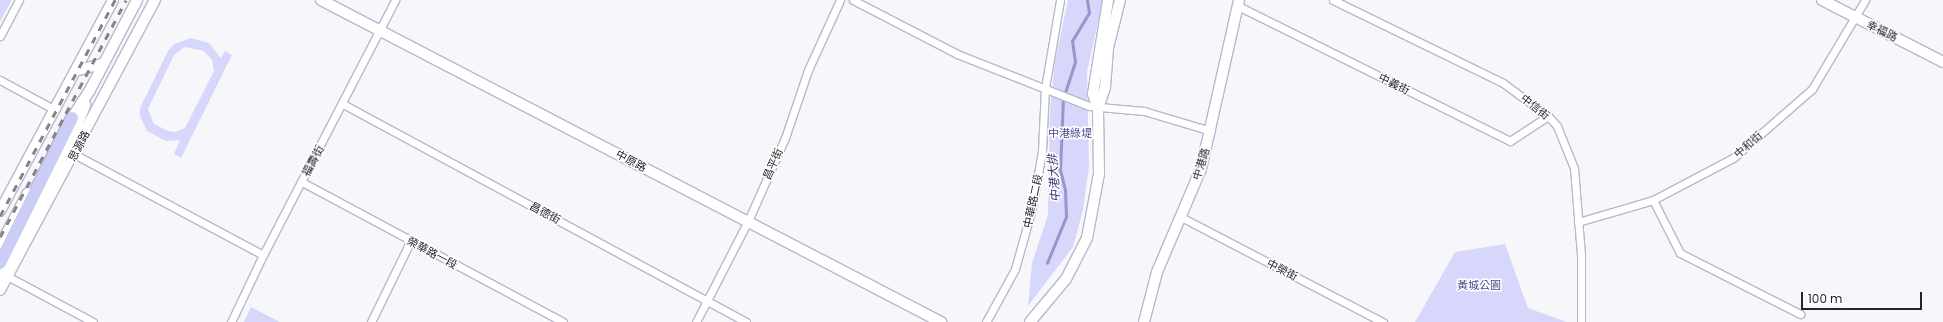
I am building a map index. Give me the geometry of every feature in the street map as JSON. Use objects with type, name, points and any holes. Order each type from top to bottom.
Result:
[{"type":"highway","points":[[0,263],[72,118]]},
{"type":"street","points":[[0,36],[19,0]]},
{"type":"street","points":[[0,211],[113,0]]},
{"type":"street","name":"思源路","points":[[0,246],[72,118],[90,90],[137,0]]},
{"type":"street","name":"思源路","points":[[4,279],[74,154],[156,0]]},
{"type":"street","name":"中原路","points":[[321,0],[941,322]]},
{"type":"street","name":"福壽街","points":[[231,322],[263,255],[343,104],[395,0]]},
{"type":"street","name":"昌平街","points":[[696,322],[748,222],[784,138],[808,70],[840,0]]},
{"type":"street","points":[[853,0],[957,54],[1053,92],[1094,107],[1144,111],[1211,131]]},
{"type":"street","name":"中華路二段","points":[[986,322],[1015,269],[1032,208],[1042,151],[1045,88],[1060,0]]},
{"type":"street","points":[[1030,322],[1057,290],[1077,260],[1087,238],[1098,186],[1093,94],[1094,78],[1108,0]]},
{"type":"street","points":[[1094,107],[1105,88],[1108,48],[1120,0]]},
{"type":"street","name":"中信街","points":[[1334,0],[1503,83],[1548,116],[1557,126],[1574,168],[1581,255],[1580,322]]},
{"type":"street","name":"幸福路","points":[[1822,0],[1943,62]]},
{"type":"street","name":"中和街","points":[[1578,222],[1653,200],[1733,158],[1812,89],[1856,18],[1865,0]]},
{"type":"street","name":"中義街","points":[[1238,3],[1510,141],[1548,116]]},
{"type":"street","name":"中港路","points":[[1144,322],[1156,272],[1201,169],[1211,131],[1238,3]]},
{"type":"street","points":[[75,71],[104,63]]},
{"type":"street","points":[[0,80],[55,110]]},
{"type":"street","name":"思源路","points":[[0,290],[71,142],[90,90]]},
{"type":"street","name":"昌德街","points":[[343,104],[746,322]]},
{"type":"street","points":[[74,154],[263,255]]},
{"type":"street","name":"榮華路一段","points":[[302,182],[410,242],[563,322]]},
{"type":"street","points":[[1653,200],[1680,253],[1800,314]]},
{"type":"street","name":"中榮街","points":[[1181,217],[1383,322]]},
{"type":"street","points":[[371,322],[410,242]]},
{"type":"street","points":[[4,279],[93,322]]},
{"type":"green space","points":[[0,0],[12,0],[0,22]]},
{"type":"green space","name":"中港綠堤","points":[[1068,0],[1103,0],[1087,72],[1089,167],[1083,210],[1073,247],[1028,306],[1032,263],[1048,215],[1050,109],[1055,61]]},
{"type":"green space","points":[[191,38],[209,43],[221,58],[225,51],[232,55],[181,158],[174,154],[180,140],[166,141],[147,131],[140,116],[140,108],[168,51],[174,44]],"holes":[[[184,47],[204,51],[212,60],[214,71],[185,128],[175,132],[168,131],[154,124],[148,109],[174,55]]]},
{"type":"green space","name":"黃城公園","points":[[1505,244],[1528,308],[1567,322],[1415,322],[1455,252]]},
{"type":"green space","points":[[251,307],[280,322],[244,322]]},
{"type":"waterway","name":"中港大排","points":[[1047,263],[1066,217],[1065,190],[1060,170],[1063,99],[1075,62],[1072,41],[1089,13],[1087,0]]},
{"type":"railway","points":[[0,216],[115,0]]},
{"type":"railway","points":[[0,237],[126,0]]}]
